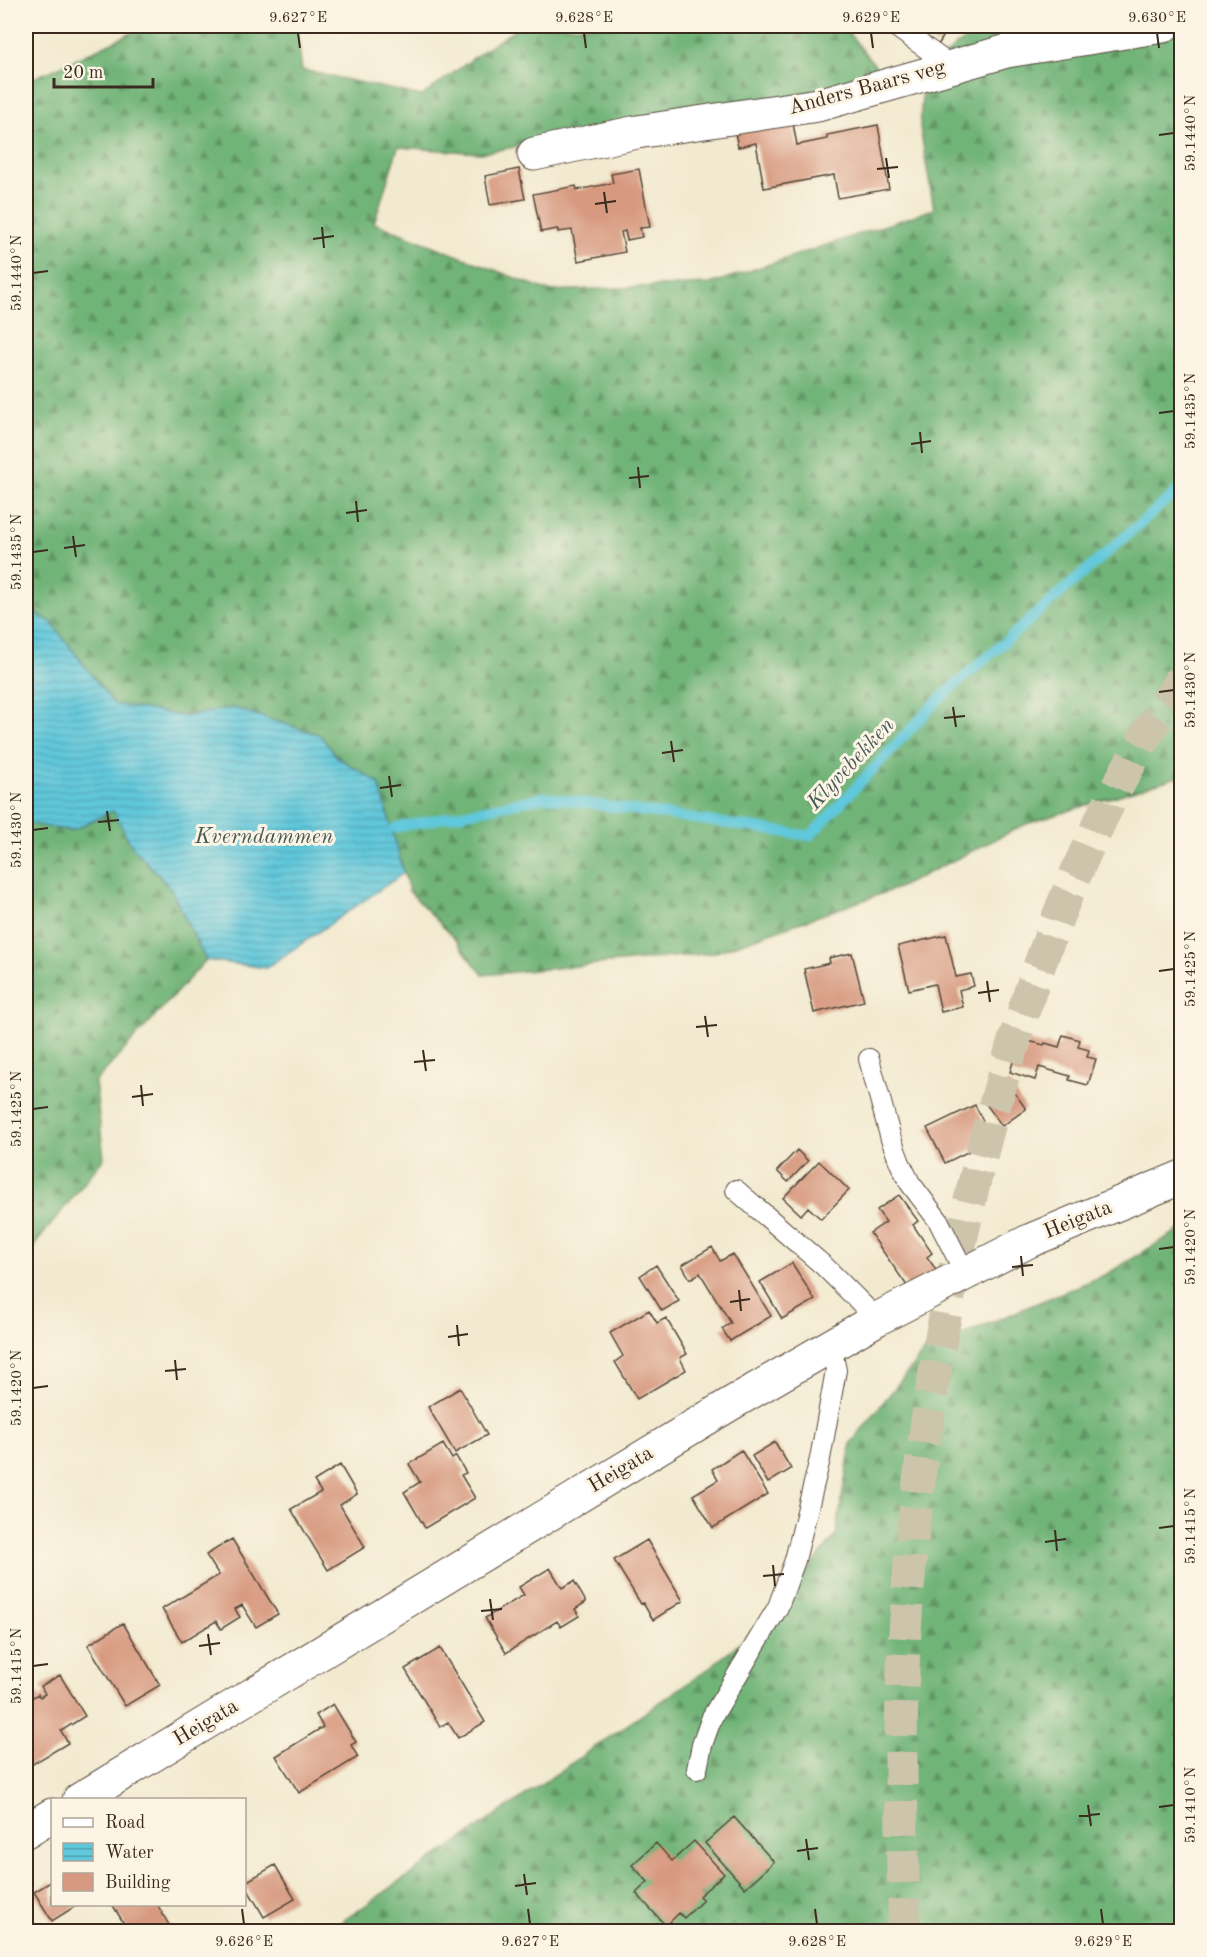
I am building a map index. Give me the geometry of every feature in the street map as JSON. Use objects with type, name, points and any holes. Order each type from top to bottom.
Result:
[{"type":"street","name":"Anders Baars veg","points":[[534,154],[637,132],[818,105],[1007,51],[1158,26]]},
{"type":"street","name":"Heigata","points":[[82,1798],[727,1406],[877,1319],[1029,1241],[1182,1177]]},
{"type":"street","points":[[26,1831],[51,1816]]},
{"type":"lane","points":[[895,26],[951,66]]},
{"type":"lane","points":[[869,1059],[900,1163],[910,1183],[938,1220],[965,1273]]},
{"type":"lane","points":[[736,1190],[824,1266],[877,1319]]},
{"type":"lane","points":[[697,1768],[712,1717],[778,1607],[795,1560],[820,1459],[836,1370],[831,1347]]},
{"type":"green space","points":[[146,26],[296,26],[302,70],[422,96],[521,26],[843,26],[890,84],[738,107],[481,153],[398,147],[374,223],[549,291],[710,284],[934,209],[920,127],[922,96],[934,67],[956,45],[995,26],[1181,26],[1181,776],[1026,824],[898,888],[713,953],[483,975],[453,937],[409,891],[379,783],[337,757],[320,735],[234,708],[184,716],[114,704],[51,622],[26,608],[26,81]]},
{"type":"green space","points":[[113,810],[131,845],[170,888],[206,960],[95,1082],[104,1158],[26,1256],[26,823],[71,831]]},
{"type":"green space","points":[[1181,1229],[1181,1931],[327,1932],[701,1674],[744,1640],[809,1569],[836,1535],[851,1443],[925,1350],[1107,1274]]},
{"type":"water","name":"Kverndammen","points":[[26,608],[51,622],[114,704],[184,716],[234,708],[320,735],[337,757],[379,783],[404,873],[266,968],[206,960],[170,888],[131,845],[113,811],[71,831],[26,823]]},
{"type":"building","points":[[912,26],[950,26],[938,45],[910,28]]},
{"type":"building","points":[[792,118],[797,145],[827,139],[827,135],[878,125],[889,189],[838,198],[834,175],[764,188],[756,143],[738,147],[734,128]]},
{"type":"building","points":[[519,169],[525,199],[490,205],[485,176]]},
{"type":"building","points":[[639,169],[650,227],[640,228],[642,237],[627,240],[625,231],[621,232],[625,252],[578,261],[572,230],[558,232],[558,229],[541,232],[533,194],[576,186],[577,190],[613,183],[611,174]]},
{"type":"building","points":[[946,935],[956,977],[971,974],[974,986],[959,990],[963,1007],[941,1012],[935,984],[909,990],[898,946]]},
{"type":"building","points":[[852,953],[864,1001],[814,1013],[804,969],[830,963],[829,958]]},
{"type":"building","points":[[1063,1035],[1080,1040],[1078,1047],[1089,1050],[1087,1057],[1096,1059],[1088,1085],[1069,1080],[1070,1076],[1039,1067],[1035,1080],[1010,1072],[1015,1055],[1023,1058],[1028,1041],[1059,1047]]},
{"type":"building","points":[[1008,1083],[1026,1109],[1002,1126],[983,1100]]},
{"type":"building","points":[[975,1105],[992,1140],[945,1163],[927,1128]]},
{"type":"building","points":[[797,1150],[808,1161],[788,1182],[777,1171]]},
{"type":"building","points":[[819,1161],[849,1190],[821,1219],[808,1207],[801,1215],[783,1198]]},
{"type":"building","points":[[899,1195],[918,1221],[913,1225],[932,1253],[927,1257],[937,1271],[910,1290],[870,1233],[886,1222],[877,1210]]},
{"type":"building","points":[[712,1247],[720,1261],[733,1254],[771,1316],[730,1341],[722,1329],[731,1323],[700,1273],[690,1279],[682,1265]]},
{"type":"building","points":[[792,1263],[815,1300],[782,1319],[760,1282]]},
{"type":"building","points":[[656,1265],[679,1301],[662,1311],[640,1276]]},
{"type":"building","points":[[649,1310],[657,1323],[666,1318],[687,1354],[680,1358],[686,1370],[637,1399],[615,1362],[623,1356],[610,1333]]},
{"type":"building","points":[[460,1388],[487,1435],[455,1453],[428,1407]]},
{"type":"building","points":[[775,1442],[791,1469],[768,1483],[752,1456]]},
{"type":"building","points":[[443,1444],[452,1459],[456,1456],[466,1473],[461,1475],[475,1498],[425,1528],[404,1492],[420,1482],[409,1464]]},
{"type":"building","points":[[741,1450],[768,1494],[713,1528],[693,1495],[718,1480],[712,1469]]},
{"type":"building","points":[[340,1465],[357,1494],[340,1505],[365,1547],[328,1570],[291,1509],[321,1492],[314,1481]]},
{"type":"building","points":[[232,1539],[278,1614],[256,1627],[242,1605],[235,1609],[240,1617],[221,1629],[216,1621],[182,1642],[162,1609],[219,1575],[206,1555]]},
{"type":"building","points":[[647,1540],[683,1601],[653,1620],[614,1560]]},
{"type":"building","points":[[550,1568],[562,1588],[574,1581],[586,1602],[575,1609],[579,1616],[561,1627],[557,1621],[506,1653],[485,1618],[524,1595],[519,1587]]},
{"type":"building","points":[[123,1623],[160,1685],[125,1706],[88,1645]]},
{"type":"building","points":[[440,1648],[485,1722],[458,1738],[448,1722],[440,1727],[405,1669]]},
{"type":"building","points":[[60,1675],[85,1716],[61,1731],[68,1743],[26,1768],[26,1701],[38,1694],[40,1697],[45,1694],[41,1686]]},
{"type":"building","points":[[333,1704],[356,1742],[351,1745],[358,1757],[299,1793],[276,1756],[323,1727],[316,1715]]},
{"type":"building","points":[[734,1817],[774,1862],[745,1888],[705,1843]]},
{"type":"building","points":[[694,1841],[724,1874],[699,1896],[703,1900],[684,1918],[679,1913],[666,1926],[636,1893],[648,1882],[632,1865],[656,1843],[672,1861]]},
{"type":"building","points":[[275,1865],[295,1899],[264,1917],[246,1886],[246,1882]]},
{"type":"building","points":[[51,1882],[51,1906],[76,1906],[52,1921],[34,1892]]},
{"type":"building","points":[[113,1906],[158,1906],[173,1932],[129,1932]]},
{"type":"waterway","name":"Klyvebekken","points":[[395,828],[545,797],[810,836],[938,700],[1182,487]]},
{"type":"tunnel","points":[[905,1932],[901,1735],[906,1609],[926,1425],[960,1244],[991,1118],[1032,986],[1056,922],[1112,797],[1145,736],[1182,678]]}]
